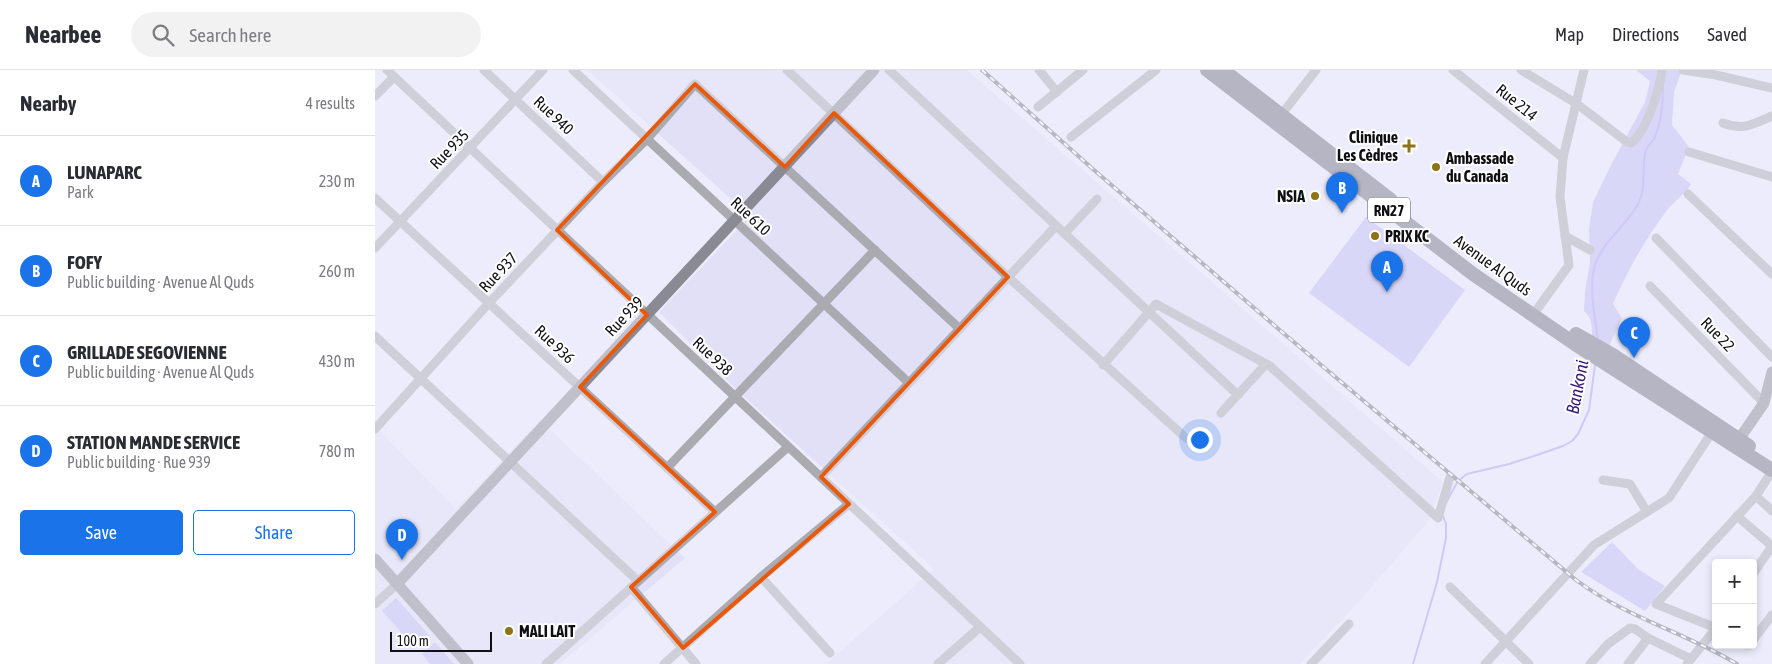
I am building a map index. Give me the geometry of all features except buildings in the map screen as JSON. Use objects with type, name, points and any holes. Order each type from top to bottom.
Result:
[{"type":"main road","name":"Rue 939","points":[[397,584],[874,70]]},
{"type":"main road","name":"Avenue Al Quds","points":[[1207,70],[1278,119],[1474,264],[1538,308],[1577,340]]},
{"type":"main road","name":"Avenue Al Quds","points":[[1223,70],[1278,119],[1473,274],[1737,442],[1772,462]]},
{"type":"main road","name":"Avenue Al Quds","points":[[1613,362],[1712,432],[1737,442],[1772,470]]},
{"type":"main road","points":[[1737,442],[1764,403],[1772,372]]},
{"type":"main road","points":[[375,559],[468,664]]},
{"type":"street","name":"Rue 938","points":[[387,70],[1019,664]]},
{"type":"street","name":"Rue 940","points":[[483,70],[603,182]]},
{"type":"street","name":"Rue 935","points":[[375,248],[543,70]]},
{"type":"street","name":"Rue 610","points":[[573,70],[909,383]]},
{"type":"street","points":[[787,70],[1008,277],[1187,439]]},
{"type":"street","points":[[889,70],[1238,394]]},
{"type":"street","points":[[1039,70],[1057,92]]},
{"type":"street","points":[[1038,107],[1083,70]]},
{"type":"street","points":[[1071,137],[1156,70]]},
{"type":"street","points":[[1278,119],[1316,70]]},
{"type":"street","name":"Rue 214","points":[[1453,70],[1563,158]]},
{"type":"street","points":[[1521,70],[1577,104],[1627,142],[1631,143],[1643,129],[1662,70]]},
{"type":"street","points":[[1538,308],[1569,265],[1560,197],[1563,158],[1584,70]]},
{"type":"street","points":[[1683,70],[1716,75],[1772,88]]},
{"type":"street","points":[[375,96],[394,77]]},
{"type":"street","name":"Rue 937","points":[[375,429],[557,230],[647,139],[695,84],[785,167]]},
{"type":"street","points":[[1723,123],[1734,128],[1745,127],[1772,116]]},
{"type":"street","points":[[1689,152],[1772,177]]},
{"type":"street","points":[[785,167],[960,329]]},
{"type":"street","points":[[1688,194],[1772,274]]},
{"type":"street","name":"Rue 936","points":[[375,198],[715,512]]},
{"type":"street","points":[[1065,233],[1097,198]]},
{"type":"street","points":[[821,477],[1056,226]]},
{"type":"street","points":[[1565,236],[1590,250]]},
{"type":"street","points":[[1656,238],[1772,357]]},
{"type":"street","points":[[667,468],[875,250]]},
{"type":"street","name":"Rue 22","points":[[1650,286],[1764,403]]},
{"type":"street","points":[[1103,364],[1156,304],[1266,364],[1438,518],[1450,477]]},
{"type":"street","points":[[375,336],[510,463],[634,584],[697,664]]},
{"type":"street","points":[[1221,413],[1266,364]]},
{"type":"street","points":[[1485,664],[1595,545],[1669,498],[1712,432]]},
{"type":"street","points":[[546,664],[789,447]]},
{"type":"street","points":[[1712,626],[1656,604],[1756,496],[1772,470]]},
{"type":"street","points":[[1603,480],[1630,484],[1647,512]]},
{"type":"street","points":[[1756,496],[1772,511]]},
{"type":"street","points":[[664,664],[761,577],[849,504]]},
{"type":"street","points":[[1737,516],[1772,546],[1757,568]]},
{"type":"street","points":[[761,577],[829,653]]},
{"type":"street","points":[[375,604],[397,584]]},
{"type":"street","points":[[1450,588],[1529,664]]},
{"type":"street","points":[[1757,635],[1772,615]]},
{"type":"street","points":[[1311,664],[1349,624]]},
{"type":"street","points":[[938,664],[980,627]]},
{"type":"street","points":[[1590,664],[1608,644],[1626,629],[1635,628],[1648,638],[1689,661],[1712,633]]},
{"type":"street","points":[[1628,664],[1648,638]]},
{"type":"highlighted area","points":[[695,84],[785,167],[834,113],[1008,277],[821,477],[849,504],[683,648],[631,587],[715,512],[580,387],[647,315],[557,230]]},
{"type":"shaded area","points":[[587,70],[967,70],[1443,482],[1429,521],[1354,607],[1300,664],[826,664],[934,569],[741,394],[659,312],[750,216]]},
{"type":"shaded area","points":[[1636,70],[1682,70],[1674,92],[1672,125],[1689,147],[1678,174],[1691,184],[1657,224],[1624,280],[1613,304],[1622,318],[1609,346],[1592,336],[1590,319],[1584,311],[1585,290],[1590,263],[1589,228],[1593,202],[1645,102],[1650,81]]},
{"type":"shaded area","points":[[1366,217],[1465,290],[1409,367],[1309,293]]},
{"type":"shaded area","points":[[540,420],[685,558],[560,664],[375,664],[375,426],[456,509]]},
{"type":"shaded area","points":[[1612,542],[1638,569],[1665,586],[1645,611],[1581,572]]},
{"type":"shaded area","points":[[396,598],[429,635],[415,648],[382,611]]},
{"type":"shaded area","points":[[435,642],[454,664],[430,664],[422,654]]},
{"type":"waterway","name":"Bankoni","points":[[1598,340],[1592,295],[1594,268],[1602,250],[1634,211],[1641,197],[1645,153],[1655,137],[1659,124],[1663,85]]},
{"type":"waterway","name":"Bankoni","points":[[1447,501],[1458,481],[1467,474],[1509,464],[1563,446],[1572,441],[1578,434],[1589,410],[1595,365]]},
{"type":"waterway","name":"Bankoni","points":[[1413,664],[1437,582],[1446,538],[1446,524],[1443,516]]},
{"type":"railway","points":[[982,70],[1094,170],[1282,332],[1576,580],[1615,605],[1737,664]]},
{"type":"place","name":"Clinique Les Cèdres","points":[[1409,146]]},
{"type":"place","name":"Ambassade du Canada","points":[[1436,167]]},
{"type":"place","name":"NSIA","points":[[1315,196]]},
{"type":"place","name":"FOFY","points":[[1342,213]]},
{"type":"place","name":"PRIX KC","points":[[1375,236]]},
{"type":"place","name":"LUNAPARC","points":[[1387,292]]},
{"type":"place","name":"GRILLADE SEGOVIENNE","points":[[1634,358]]},
{"type":"place","name":"STATION MANDE SERVICE","points":[[402,560]]},
{"type":"place","name":"MALI LAIT","points":[[509,631]]}]
